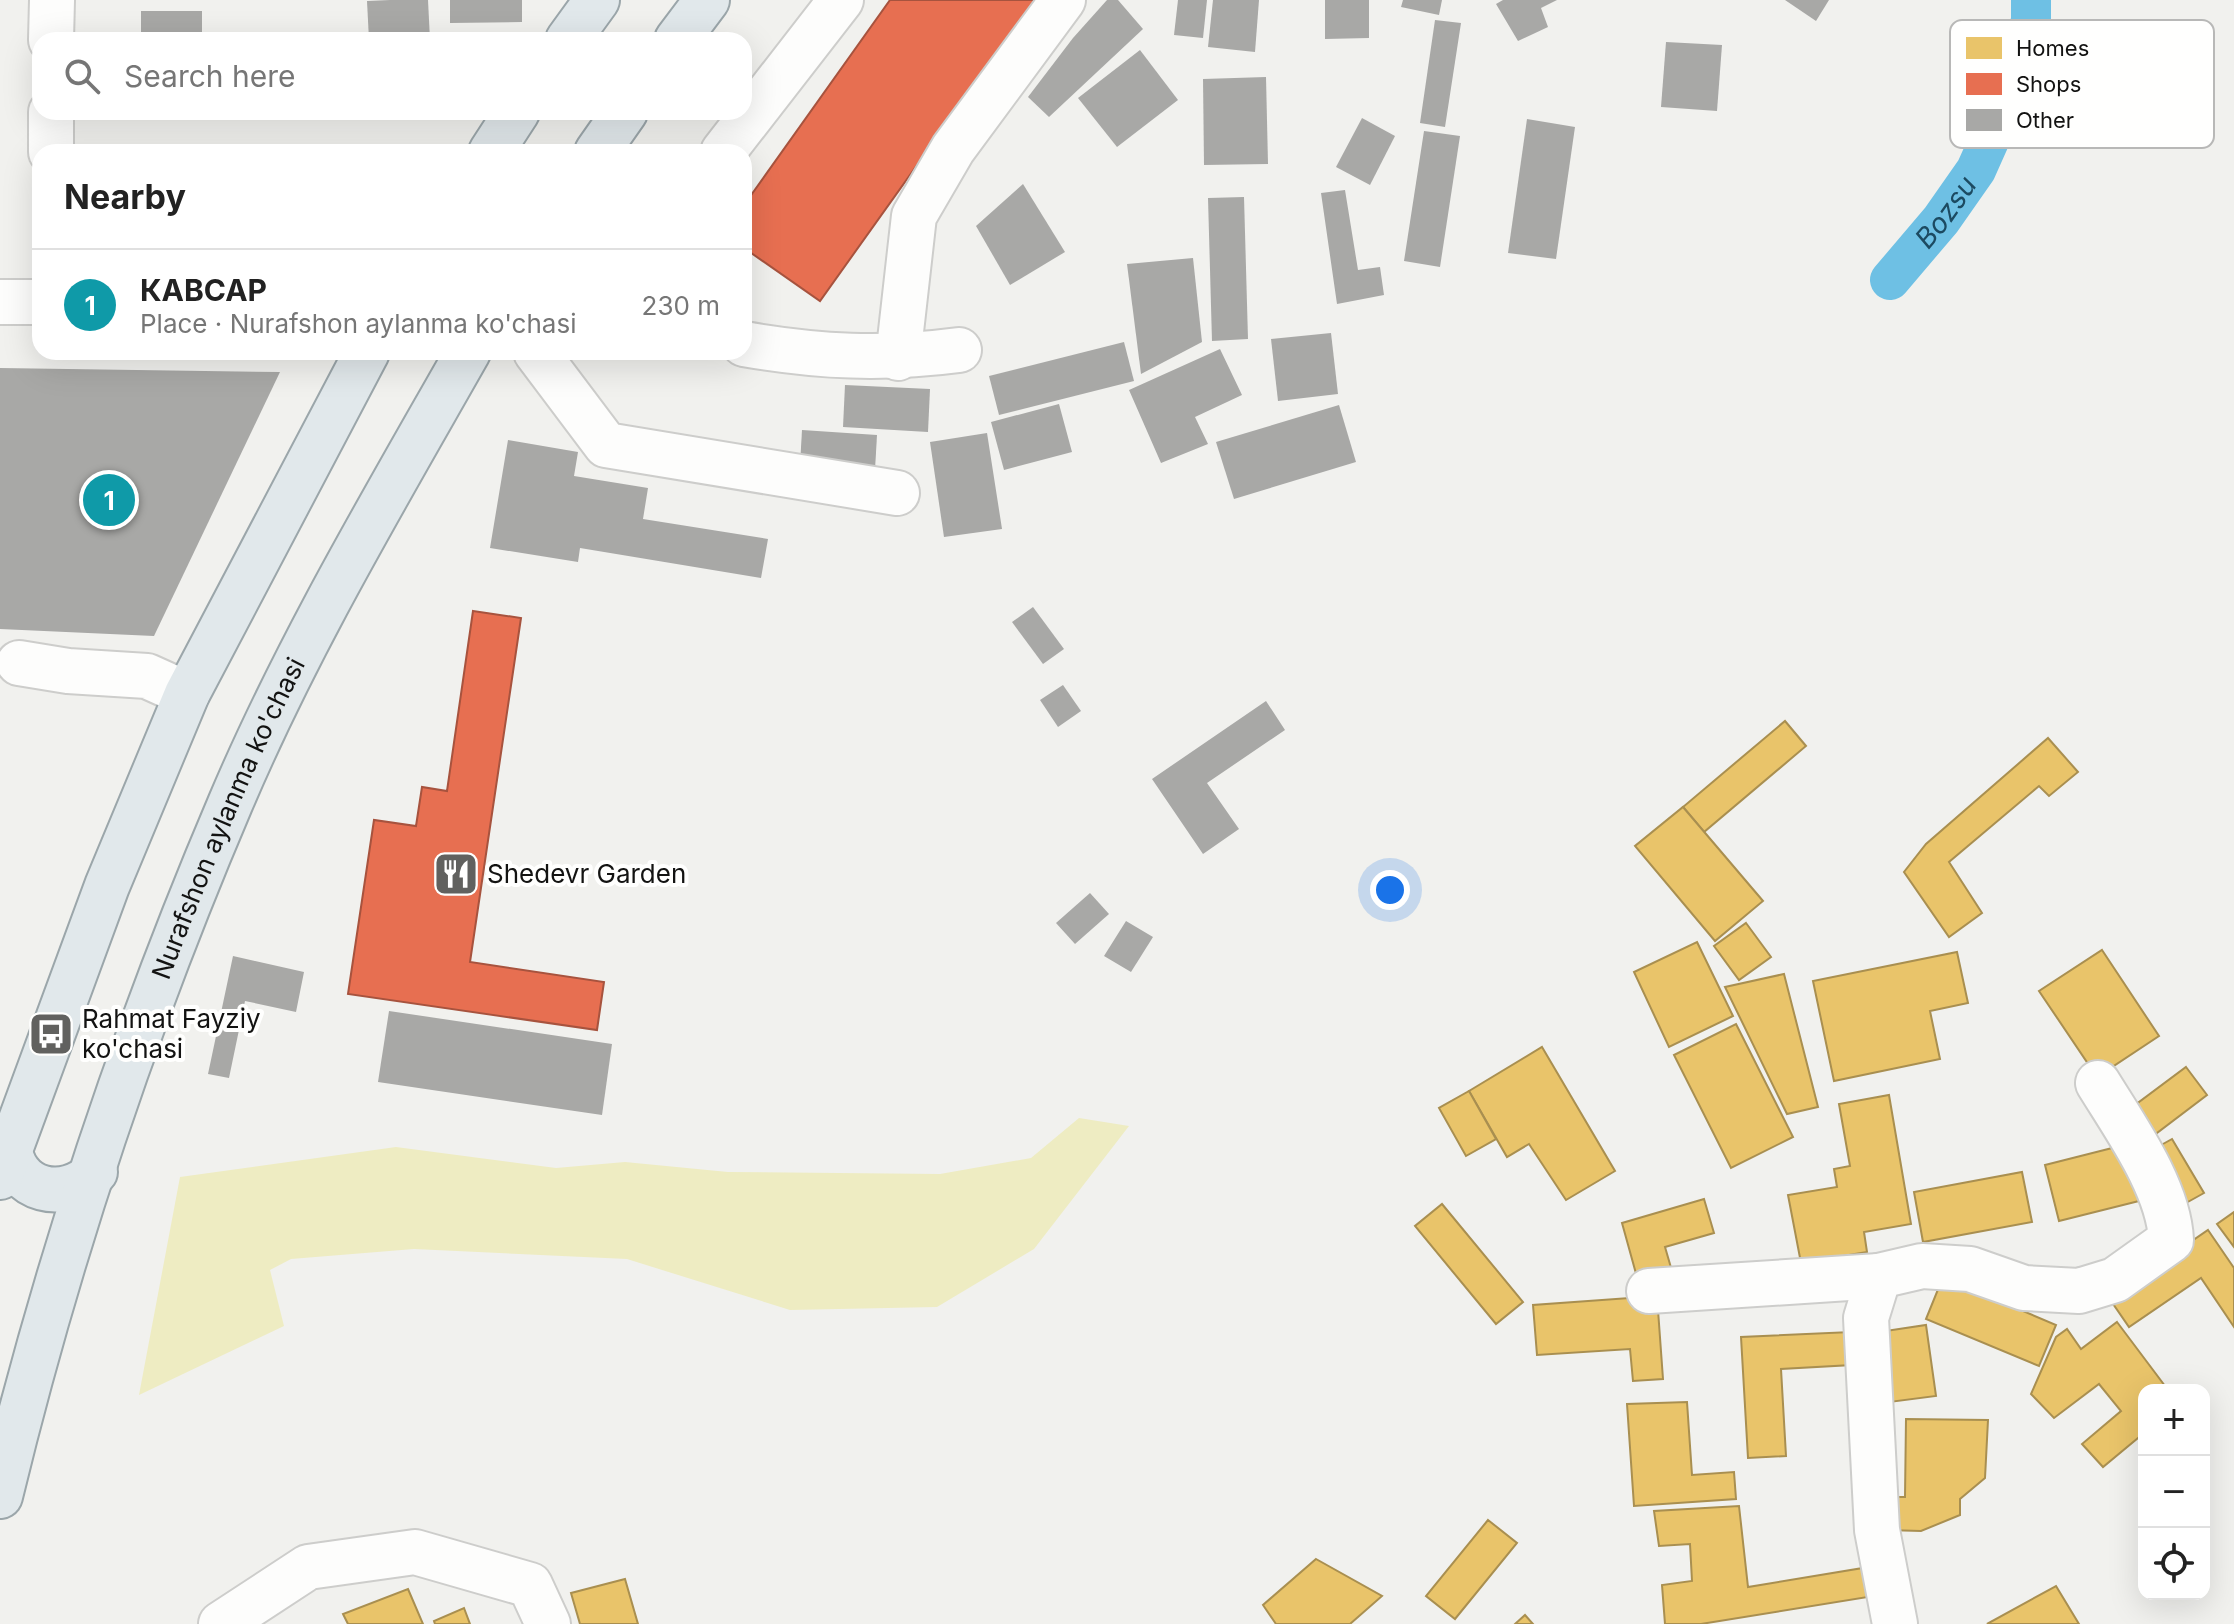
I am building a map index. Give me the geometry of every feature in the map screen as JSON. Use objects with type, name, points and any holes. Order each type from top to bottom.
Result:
[{"type":"main road","points":[[574,32],[597,0]]},
{"type":"main road","points":[[683,32],[707,0]]},
{"type":"main road","points":[[496,144],[512,120]]},
{"type":"main road","points":[[603,144],[619,120]]},
{"type":"main road","points":[[95,1172],[71,1189],[42,1189],[4,1162],[107,886],[187,694],[363,360]]},
{"type":"main road","name":"Nurafshon aylanma ko'chasi","points":[[0,1496],[27,1383],[129,1066],[230,803],[281,694],[464,360]]},
{"type":"street","points":[[51,32],[52,0]]},
{"type":"street","points":[[752,115],[841,0]]},
{"type":"street","points":[[898,358],[914,216],[953,149],[1063,0]]},
{"type":"street","points":[[51,120],[51,144]]},
{"type":"street","points":[[729,144],[748,120]]},
{"type":"street","points":[[0,302],[32,302]]},
{"type":"street","points":[[752,345],[807,355],[898,358],[959,350]]},
{"type":"street","points":[[542,360],[606,445],[897,493]]},
{"type":"street","points":[[19,663],[68,671],[147,676],[187,694]]},
{"type":"street","points":[[1649,1291],[1879,1276],[1922,1266],[1970,1269],[2024,1288],[2079,1291],[2115,1280],[2171,1240],[2170,1218],[2136,1144],[2098,1083]]},
{"type":"street","points":[[1879,1276],[1866,1318],[1877,1530],[1895,1624]]},
{"type":"street","points":[[221,1624],[308,1567],[415,1552],[530,1585],[548,1624]]},
{"type":"shaded area","points":[[1079,1118],[1129,1126],[1034,1249],[937,1307],[790,1310],[627,1259],[414,1249],[291,1259],[270,1270],[284,1326],[139,1395],[180,1177],[396,1147],[556,1168],[625,1162],[728,1172],[940,1174],[1031,1158]]},
{"type":"building: Homes","points":[[1785,721],[1806,746],[1704,832],[1683,807]]},
{"type":"building: Homes","points":[[2048,738],[2078,772],[2049,796],[2039,786],[1949,862],[1982,913],[1949,937],[1904,872],[1926,844]]},
{"type":"building: Homes","points":[[1683,807],[1763,901],[1715,941],[1635,846]]},
{"type":"building: Homes","points":[[1746,923],[1771,957],[1739,980],[1714,946]]},
{"type":"building: Homes","points":[[1697,942],[1733,1016],[1669,1047],[1634,972]]},
{"type":"building: Homes","points":[[2102,950],[2159,1036],[2097,1077],[2039,991]]},
{"type":"building: Homes","points":[[1957,952],[1968,1003],[1930,1011],[1940,1059],[1834,1081],[1813,981]]},
{"type":"building: Homes","points":[[1784,974],[1818,1107],[1787,1114],[1725,987]]},
{"type":"building: Homes","points":[[1736,1024],[1793,1137],[1731,1168],[1674,1055]]},
{"type":"building: Homes","points":[[1542,1047],[1615,1171],[1566,1200],[1529,1144],[1507,1157],[1469,1091]]},
{"type":"building: Homes","points":[[2186,1067],[2207,1095],[2149,1139],[2127,1111]]},
{"type":"building: Homes","points":[[1469,1091],[1496,1139],[1466,1156],[1439,1108]]},
{"type":"building: Homes","points":[[1889,1095],[1911,1224],[1864,1232],[1867,1252],[1801,1263],[1788,1195],[1837,1187],[1834,1169],[1850,1166],[1839,1104]]},
{"type":"building: Homes","points":[[2172,1139],[2204,1193],[2177,1208],[2145,1154]]},
{"type":"building: Homes","points":[[2128,1144],[2143,1200],[2059,1221],[2045,1165]]},
{"type":"building: Homes","points":[[2022,1172],[2032,1222],[1923,1242],[1914,1192]]},
{"type":"building: Homes","points":[[1704,1199],[1714,1233],[1665,1247],[1674,1278],[1640,1288],[1622,1223]]},
{"type":"building: Homes","points":[[1442,1204],[1523,1302],[1496,1324],[1415,1226]]},
{"type":"building: Homes","points":[[2234,1212],[2234,1247],[2217,1224]]},
{"type":"building: Homes","points":[[2208,1230],[2234,1268],[2234,1327],[2201,1278],[2129,1327],[2109,1298]]},
{"type":"building: Homes","points":[[1943,1277],[2056,1325],[2039,1366],[1926,1319]]},
{"type":"building: Homes","points":[[1657,1296],[1663,1379],[1633,1381],[1630,1349],[1537,1355],[1533,1305]]},
{"type":"building: Homes","points":[[2117,1322],[2164,1384],[2138,1384],[2138,1438],[2103,1467],[2082,1444],[2121,1411],[2099,1384],[2054,1418],[2031,1394],[2056,1337],[2067,1329],[2081,1349]]},
{"type":"building: Homes","points":[[1926,1325],[1936,1396],[1882,1403],[1872,1333]]},
{"type":"building: Homes","points":[[1851,1332],[1852,1365],[1781,1369],[1786,1456],[1748,1458],[1741,1337]]},
{"type":"building: Homes","points":[[1687,1402],[1692,1475],[1734,1472],[1736,1499],[1634,1506],[1627,1404]]},
{"type":"building: Homes","points":[[1906,1419],[1988,1420],[1985,1478],[1960,1499],[1960,1515],[1921,1531],[1887,1530],[1889,1497],[1905,1497]]},
{"type":"building: Homes","points":[[1739,1506],[1748,1587],[1869,1567],[1874,1596],[1701,1624],[1665,1624],[1662,1585],[1692,1581],[1690,1544],[1659,1546],[1654,1511]]},
{"type":"building: Homes","points":[[1488,1520],[1517,1543],[1455,1619],[1426,1596]]},
{"type":"building: Homes","points":[[1316,1559],[1382,1596],[1350,1624],[1276,1624],[1263,1605]]},
{"type":"building: Homes","points":[[625,1579],[638,1624],[580,1624],[571,1593]]},
{"type":"building: Homes","points":[[2056,1586],[2079,1624],[1987,1624]]},
{"type":"building: Homes","points":[[408,1589],[423,1624],[348,1624],[343,1614]]},
{"type":"building: Homes","points":[[464,1608],[470,1624],[435,1624],[434,1621]]},
{"type":"building: Homes","points":[[1525,1615],[1533,1624],[1515,1624]]},
{"type":"building: Shops","points":[[890,0],[1035,0],[820,301],[752,254],[752,194]]},
{"type":"building: Shops","points":[[473,611],[521,618],[470,962],[604,982],[597,1030],[348,994],[374,820],[416,826],[422,787],[447,791]]},
{"type":"building: Other","points":[[428,0],[430,32],[369,32],[367,1]]},
{"type":"building: Other","points":[[450,0],[522,0],[522,22],[450,23]]},
{"type":"building: Other","points":[[1107,0],[1118,0],[1143,29],[1049,117],[1028,97]]},
{"type":"building: Other","points":[[1178,0],[1207,0],[1203,38],[1174,35]]},
{"type":"building: Other","points":[[1213,0],[1259,0],[1255,52],[1208,47]]},
{"type":"building: Other","points":[[1325,0],[1369,0],[1369,38],[1325,39]]},
{"type":"building: Other","points":[[1403,0],[1442,0],[1439,15],[1401,7]]},
{"type":"building: Other","points":[[1503,0],[1557,0],[1541,8],[1548,27],[1518,41],[1496,4]]},
{"type":"building: Other","points":[[1785,0],[1829,0],[1816,21]]},
{"type":"building: Other","points":[[141,11],[202,11],[202,32],[141,32]]},
{"type":"building: Other","points":[[1435,20],[1461,23],[1445,127],[1420,123]]},
{"type":"building: Other","points":[[1666,42],[1722,45],[1717,111],[1661,107]]},
{"type":"building: Other","points":[[1140,50],[1178,100],[1117,147],[1078,98]]},
{"type":"building: Other","points":[[1266,77],[1268,164],[1204,165],[1203,79]]},
{"type":"building: Other","points":[[1362,118],[1395,136],[1370,185],[1336,167]]},
{"type":"building: Other","points":[[1527,119],[1575,127],[1556,259],[1508,253]]},
{"type":"building: Other","points":[[1424,131],[1460,136],[1440,267],[1404,261]]},
{"type":"building: Other","points":[[1023,184],[1065,252],[1010,285],[976,226]]},
{"type":"building: Other","points":[[1345,190],[1358,270],[1380,267],[1384,295],[1337,304],[1321,193]]},
{"type":"building: Other","points":[[1244,197],[1248,339],[1212,341],[1208,198]]},
{"type":"building: Other","points":[[1193,258],[1202,342],[1141,374],[1127,264]]},
{"type":"building: Other","points":[[1331,333],[1338,394],[1278,401],[1271,339]]},
{"type":"building: Other","points":[[1124,342],[1134,381],[999,415],[989,376]]},
{"type":"building: Other","points":[[1220,349],[1242,395],[1195,417],[1208,444],[1161,463],[1129,390]]},
{"type":"building: Other","points":[[0,368],[280,372],[154,636],[0,629]]},
{"type":"building: Other","points":[[845,385],[930,389],[928,432],[843,427]]},
{"type":"building: Other","points":[[1059,404],[1072,452],[1004,470],[991,422]]},
{"type":"building: Other","points":[[1339,405],[1356,462],[1234,499],[1216,442]]},
{"type":"building: Other","points":[[802,430],[877,435],[875,470],[800,465]]},
{"type":"building: Other","points":[[987,433],[1002,529],[944,537],[930,442]]},
{"type":"building: Other","points":[[508,440],[578,452],[574,476],[648,488],[643,519],[768,539],[761,578],[580,548],[578,562],[490,548]]},
{"type":"building: Other","points":[[1033,607],[1064,649],[1043,664],[1012,622]]},
{"type":"building: Other","points":[[1063,685],[1081,711],[1058,727],[1040,700]]},
{"type":"building: Other","points":[[1266,701],[1285,730],[1207,783],[1239,829],[1203,854],[1152,779]]},
{"type":"building: Other","points":[[1090,893],[1109,914],[1075,944],[1056,923]]},
{"type":"building: Other","points":[[1126,921],[1153,937],[1131,972],[1104,956]]},
{"type":"building: Other","points":[[233,956],[304,972],[296,1012],[245,1001],[229,1078],[208,1074]]},
{"type":"building: Other","points":[[389,1011],[612,1044],[602,1115],[378,1082]]},
{"type":"waterway","name":"Bozsu","points":[[2031,0],[2031,20]]},
{"type":"waterway","name":"Bozsu","points":[[1890,280],[1941,220],[1976,170],[1986,148]]},
{"type":"place","name":"КАВСАР","points":[[109,500]]},
{"type":"place","name":"Shedevr Garden","points":[[456,874]]},
{"type":"place","name":"Rahmat Fayziy ko'chasi","points":[[51,1034]]}]
